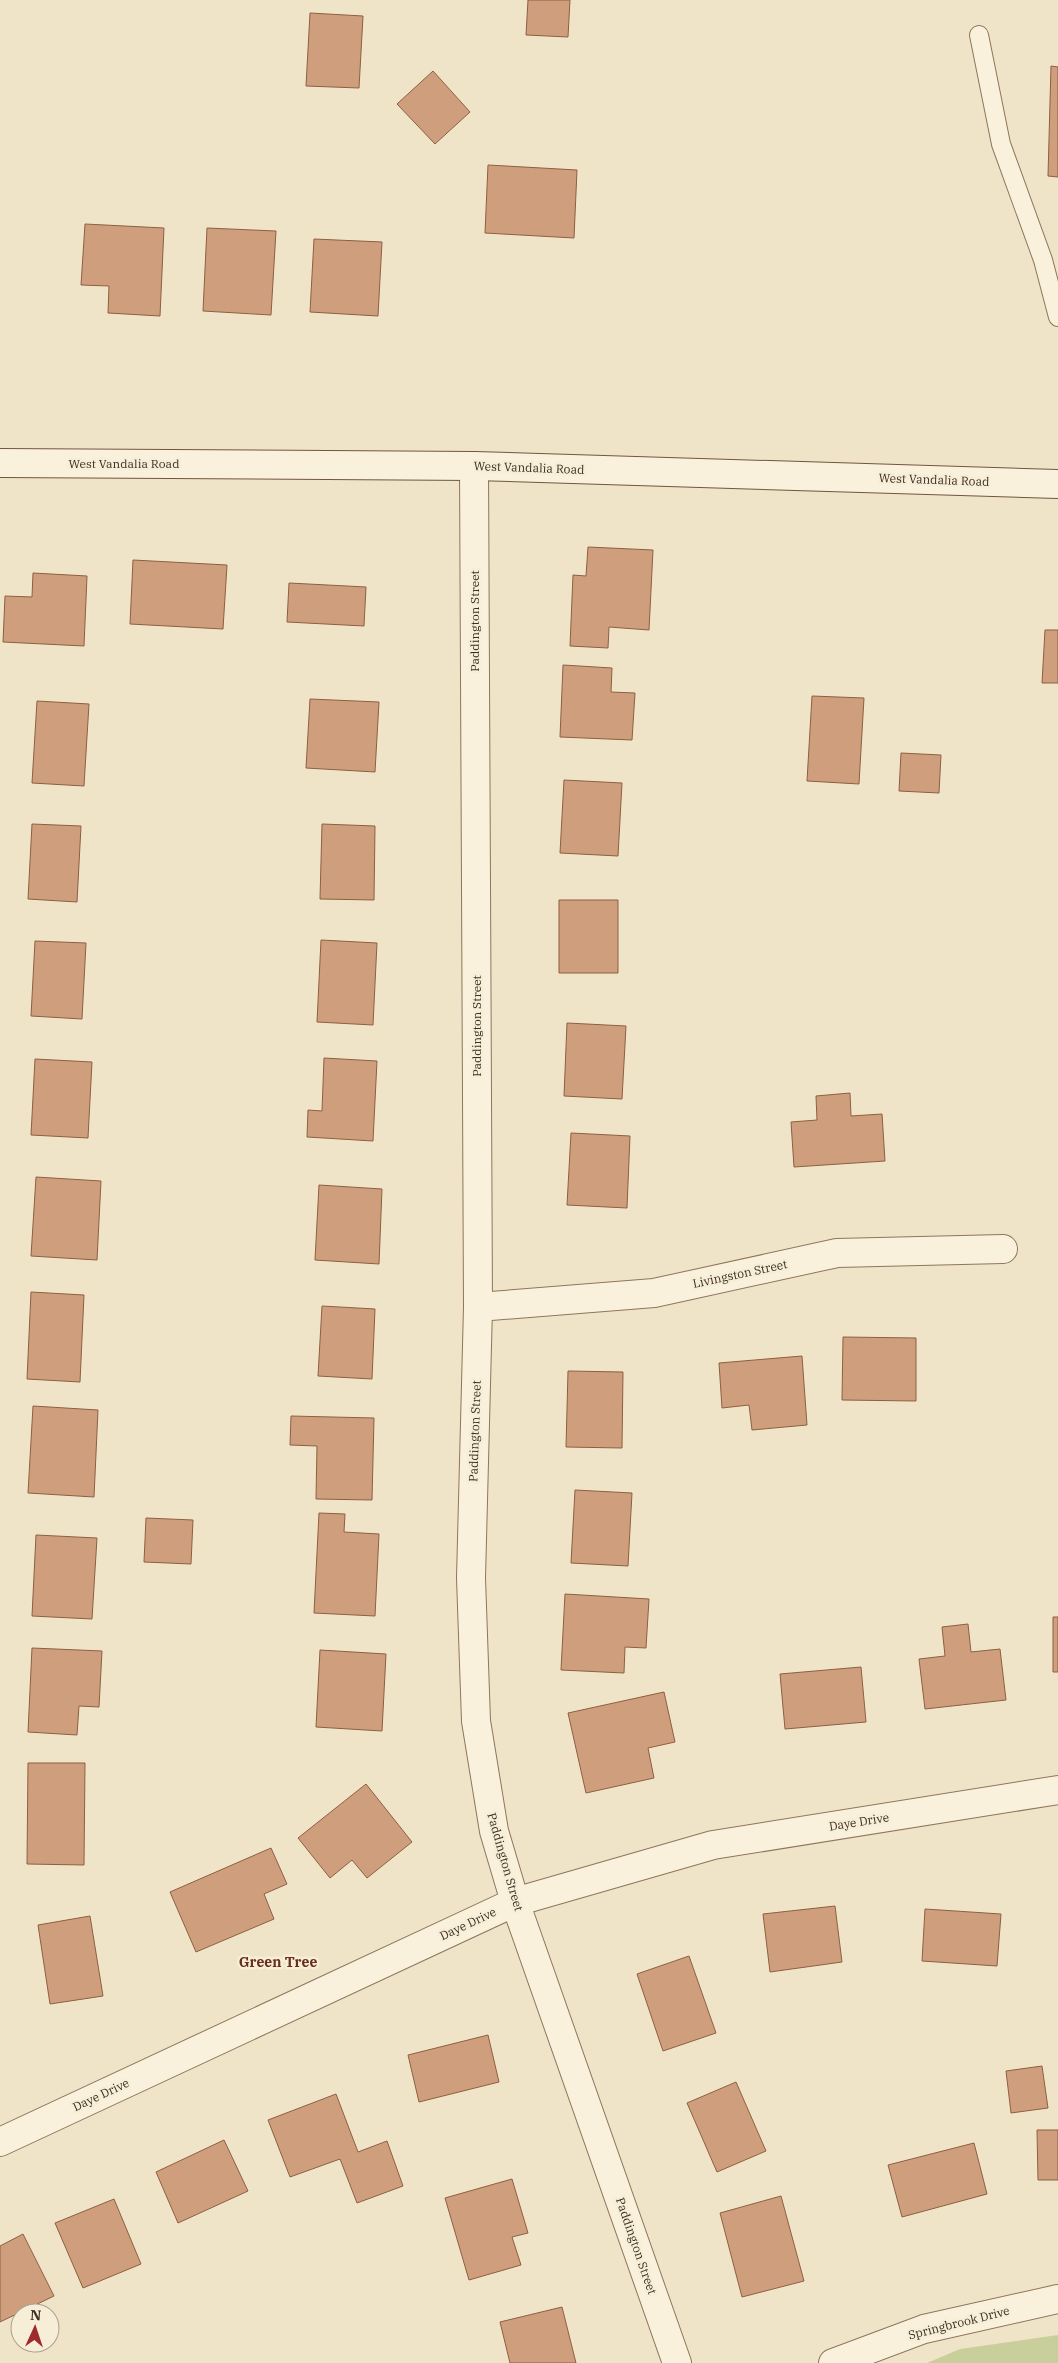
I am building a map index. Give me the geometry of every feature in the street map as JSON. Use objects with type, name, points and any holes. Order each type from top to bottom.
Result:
[{"type":"street","name":"West Vandalia Road","points":[[0,463],[474,466],[1058,484]]},
{"type":"street","name":"Paddington Street","points":[[474,466],[478,1307],[471,1578],[476,1721],[494,1831],[515,1902],[677,2363]]},
{"type":"street","name":"Livingston Street","points":[[478,1307],[654,1293],[837,1253],[1003,1249]]},
{"type":"street","name":"Daye Drive","points":[[0,2142],[515,1902],[713,1845],[1058,1790]]},
{"type":"street","name":"Springbrook Drive","points":[[833,2363],[924,2329],[1058,2299]]},
{"type":"lane","points":[[978,35],[1001,144],[1043,260],[1058,317]]},
{"type":"green space","points":[[1058,2335],[1058,2363],[927,2363],[960,2349]]},
{"type":"building","points":[[528,0],[570,0],[568,37],[526,35]]},
{"type":"building","points":[[310,13],[363,16],[359,88],[306,86]]},
{"type":"building","points":[[1051,66],[1058,67],[1058,177],[1048,176]]},
{"type":"building","points":[[433,71],[470,112],[435,144],[397,104]]},
{"type":"building","points":[[488,165],[577,170],[574,238],[485,233]]},
{"type":"building","points":[[85,224],[164,228],[160,316],[108,313],[109,286],[81,285]]},
{"type":"building","points":[[207,228],[276,231],[271,315],[203,311]]},
{"type":"building","points":[[314,239],[382,242],[378,316],[310,312]]},
{"type":"building","points":[[588,547],[653,550],[649,630],[609,627],[608,648],[570,646],[573,575],[586,576]]},
{"type":"building","points":[[133,560],[227,565],[223,629],[130,624]]},
{"type":"building","points":[[33,573],[87,576],[84,646],[3,642],[5,596],[32,597]]},
{"type":"building","points":[[289,583],[366,587],[364,626],[287,622]]},
{"type":"building","points":[[1045,630],[1058,630],[1058,683],[1042,683]]},
{"type":"building","points":[[563,665],[612,668],[611,692],[635,693],[632,740],[560,737]]},
{"type":"building","points":[[812,696],[864,698],[859,784],[807,781]]},
{"type":"building","points":[[310,699],[379,702],[375,772],[306,768]]},
{"type":"building","points":[[37,701],[89,704],[84,786],[32,783]]},
{"type":"building","points":[[901,753],[941,755],[939,793],[899,791]]},
{"type":"building","points":[[564,780],[622,783],[618,856],[560,853]]},
{"type":"building","points":[[32,824],[81,826],[77,902],[28,899]]},
{"type":"building","points":[[322,824],[375,826],[374,900],[320,899]]},
{"type":"building","points":[[559,900],[618,900],[618,973],[559,973]]},
{"type":"building","points":[[321,940],[377,943],[373,1025],[317,1022]]},
{"type":"building","points":[[35,941],[86,943],[82,1019],[31,1016]]},
{"type":"building","points":[[567,1023],[626,1026],[622,1099],[564,1096]]},
{"type":"building","points":[[324,1058],[377,1061],[373,1141],[307,1137],[308,1110],[322,1111]]},
{"type":"building","points":[[35,1059],[92,1062],[88,1138],[31,1135]]},
{"type":"building","points":[[850,1093],[851,1116],[882,1114],[885,1161],[794,1167],[791,1122],[817,1120],[816,1096]]},
{"type":"building","points":[[571,1133],[630,1136],[627,1208],[567,1205]]},
{"type":"building","points":[[36,1177],[101,1181],[97,1260],[31,1256]]},
{"type":"building","points":[[319,1185],[382,1189],[379,1264],[315,1260]]},
{"type":"building","points":[[31,1292],[84,1295],[80,1382],[27,1379]]},
{"type":"building","points":[[322,1306],[375,1309],[372,1379],[318,1376]]},
{"type":"building","points":[[843,1337],[916,1338],[916,1401],[842,1400]]},
{"type":"building","points":[[802,1356],[807,1425],[752,1430],[749,1405],[722,1408],[719,1363]]},
{"type":"building","points":[[568,1371],[623,1372],[622,1448],[566,1447]]},
{"type":"building","points":[[33,1406],[98,1410],[94,1497],[28,1493]]},
{"type":"building","points":[[291,1416],[374,1418],[372,1500],[316,1499],[317,1446],[290,1445]]},
{"type":"building","points":[[575,1490],[632,1493],[628,1566],[571,1563]]},
{"type":"building","points":[[319,1513],[345,1514],[344,1532],[379,1534],[375,1616],[314,1613]]},
{"type":"building","points":[[146,1518],[193,1520],[191,1564],[144,1562]]},
{"type":"building","points":[[36,1535],[97,1538],[92,1619],[32,1616]]},
{"type":"building","points":[[565,1594],[649,1599],[646,1648],[625,1647],[624,1673],[561,1670]]},
{"type":"building","points":[[1053,1617],[1058,1617],[1058,1672],[1053,1672]]},
{"type":"building","points":[[968,1624],[971,1652],[1000,1649],[1006,1700],[925,1709],[919,1659],[945,1656],[942,1627]]},
{"type":"building","points":[[32,1648],[102,1651],[99,1707],[79,1706],[77,1735],[28,1732]]},
{"type":"building","points":[[320,1650],[386,1654],[382,1731],[316,1727]]},
{"type":"building","points":[[861,1667],[866,1722],[785,1729],[780,1674]]},
{"type":"building","points":[[664,1692],[675,1742],[648,1748],[654,1778],[586,1793],[568,1713]]},
{"type":"building","points":[[28,1763],[85,1763],[84,1865],[27,1864]]},
{"type":"building","points":[[366,1784],[412,1842],[367,1878],[352,1860],[330,1878],[298,1838]]},
{"type":"building","points":[[271,1848],[287,1884],[264,1894],[274,1919],[196,1952],[170,1892]]},
{"type":"building","points":[[835,1906],[842,1962],[770,1972],[763,1914]]},
{"type":"building","points":[[925,1909],[1001,1914],[997,1966],[922,1961]]},
{"type":"building","points":[[90,1916],[103,1996],[50,2004],[38,1925]]},
{"type":"building","points":[[689,1956],[716,2033],[663,2051],[637,1974]]},
{"type":"building","points":[[488,2035],[499,2082],[419,2102],[408,2055]]},
{"type":"building","points":[[1042,2066],[1048,2108],[1011,2113],[1006,2071]]},
{"type":"building","points":[[736,2082],[766,2151],[717,2172],[687,2103]]},
{"type":"building","points":[[336,2094],[358,2152],[387,2141],[403,2186],[357,2203],[340,2159],[290,2177],[268,2120]]},
{"type":"building","points":[[1037,2130],[1058,2130],[1058,2180],[1038,2180]]},
{"type":"building","points":[[224,2140],[248,2191],[178,2223],[156,2172]]},
{"type":"building","points":[[974,2143],[987,2194],[902,2217],[888,2165]]},
{"type":"building","points":[[512,2179],[528,2233],[512,2237],[521,2265],[469,2280],[445,2198]]},
{"type":"building","points":[[781,2196],[804,2281],[742,2297],[720,2213]]},
{"type":"building","points":[[114,2199],[141,2264],[83,2288],[55,2223]]},
{"type":"building","points":[[23,2234],[54,2296],[39,2303],[10,2303],[10,2317],[0,2322],[0,2246]]},
{"type":"building","points":[[562,2307],[576,2363],[510,2363],[500,2322]]},
{"type":"district","name":"Green Tree","points":[[278,1962]]}]
